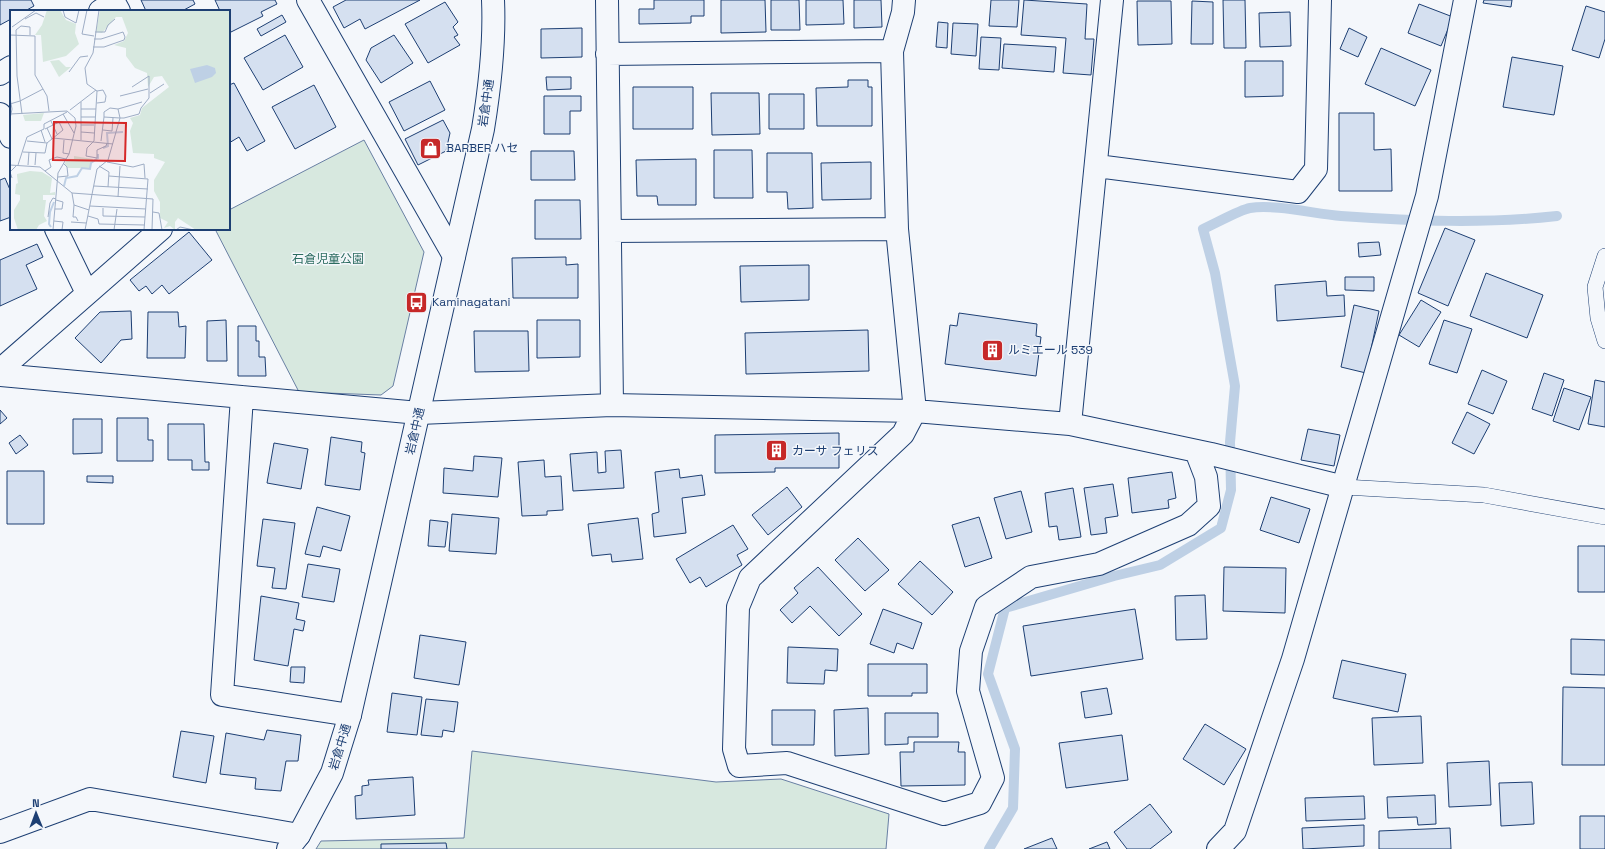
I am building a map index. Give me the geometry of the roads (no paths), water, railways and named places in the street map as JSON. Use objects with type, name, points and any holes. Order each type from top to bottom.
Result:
[{"type":"street","points":[[308,0],[454,256]]},
{"type":"street","name":"岩倉中通","points":[[293,842],[332,773],[350,715],[483,129],[489,88],[494,30],[493,0]]},
{"type":"street","points":[[606,0],[612,405]]},
{"type":"street","points":[[904,0],[903,12],[892,51],[897,229],[915,411],[903,434],[750,578],[738,607],[734,748],[739,766],[787,764],[944,814],[980,803],[993,778],[968,691],[971,651],[986,607],[1031,577],[1099,564],[1188,525],[1209,506],[1206,477],[1196,451]]},
{"type":"street","points":[[1070,424],[1097,166],[1112,0]]},
{"type":"street","points":[[1097,166],[1298,192],[1316,169],[1320,0]]},
{"type":"street","points":[[1218,849],[1235,831],[1293,659],[1344,487],[1427,196],[1465,0]]},
{"type":"street","points":[[102,10],[114,2],[118,10]]},
{"type":"street","points":[[607,54],[892,51]]},
{"type":"street","points":[[0,74],[10,68]]},
{"type":"street","points":[[0,114],[10,135]]},
{"type":"street","points":[[610,231],[897,229]]},
{"type":"street","points":[[56,230],[88,293]]},
{"type":"street","points":[[0,370],[159,230]]},
{"type":"street","points":[[0,375],[419,413],[612,405],[915,411],[1070,424],[1196,451],[1344,487]]},
{"type":"street","points":[[242,397],[222,694],[350,715]]},
{"type":"street","points":[[0,832],[90,799],[293,842]]},
{"type":"lane","points":[[1605,256],[1595,287],[1598,318],[1605,341]]},
{"type":"lane","points":[[1344,487],[1484,495],[1605,517]]},
{"type":"waterway","points":[[989,849],[1013,808],[1015,749],[988,674],[1005,608],[1114,576],[1160,565],[1221,528],[1231,490],[1230,442],[1235,386],[1215,273],[1203,229],[1240,211],[1260,207],[1283,208],[1341,216],[1449,221],[1530,219],[1557,216]]},
{"type":"place","name":"BARBER ハセ","points":[[431,148]]},
{"type":"place","name":"Kaminagatani","points":[[416,302]]},
{"type":"place","name":"ルミエール 539","points":[[993,350]]},
{"type":"place","name":"カーサ フェリス","points":[[777,451]]},
{"type":"park label","name":"石倉児童公園","points":[[328,259]]}]
